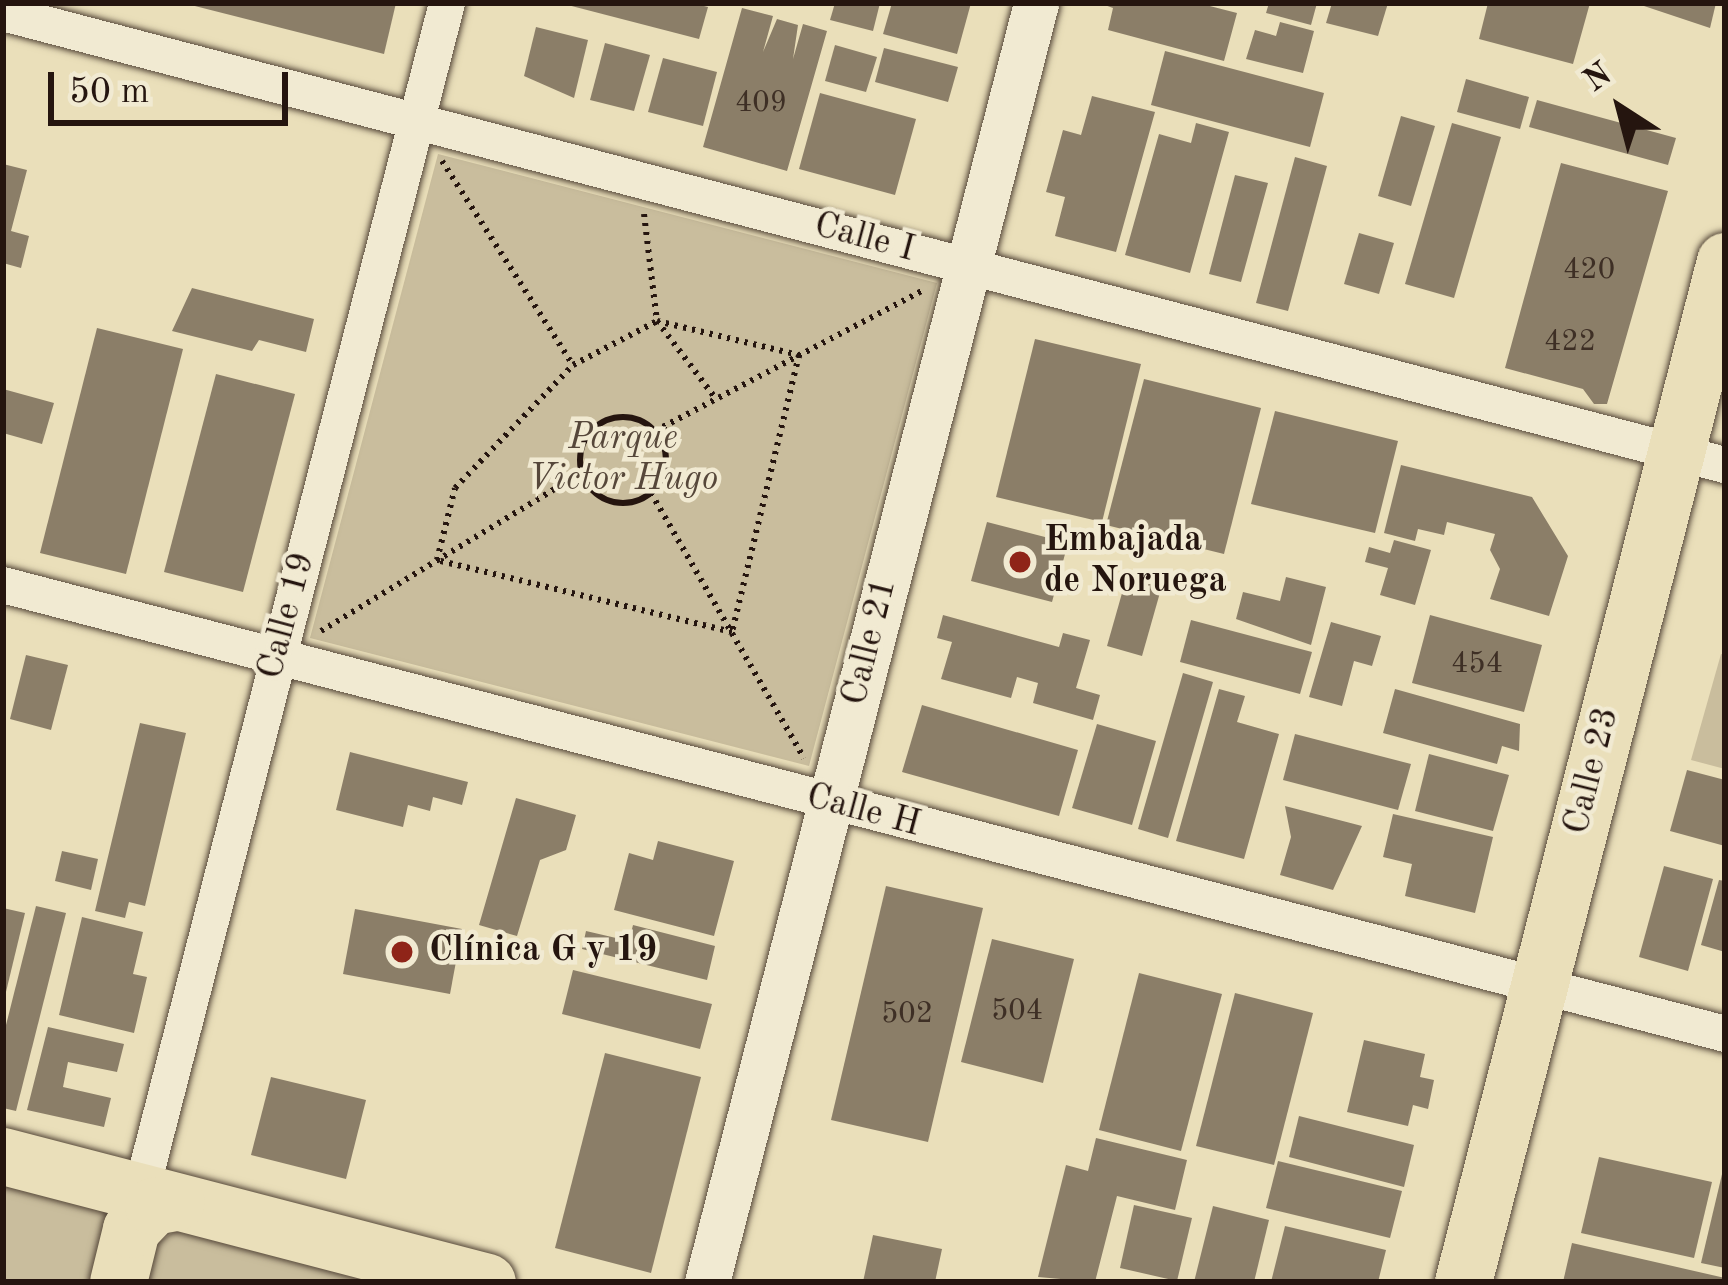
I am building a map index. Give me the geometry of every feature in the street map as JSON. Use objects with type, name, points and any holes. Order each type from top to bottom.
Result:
[{"type":"main road","name":"Calle 23","points":[[1463,1282],[1537,989],[1700,458],[1725,261]]},
{"type":"main road","points":[[3,1156],[142,1227],[488,1282]]},
{"type":"street","name":"Calle 19","points":[[142,1227],[277,658],[447,3]]},
{"type":"street","name":"Calle 21","points":[[707,1282],[1036,3]]},
{"type":"street","name":"Calle I","points":[[3,13],[1700,458]]},
{"type":"street","name":"Calle H","points":[[3,585],[1537,989],[1725,1034]]},
{"type":"path","points":[[416,122],[573,365]]},
{"type":"path","points":[[639,180],[657,321],[716,399]]},
{"type":"path","points":[[656,431],[968,266]]},
{"type":"path","points":[[437,560],[455,488],[573,365],[657,321],[800,355]]},
{"type":"path","points":[[732,632],[800,355]]},
{"type":"path","points":[[630,417],[656,431],[665,470],[651,493],[610,502],[581,473],[582,444],[602,422],[630,417]]},
{"type":"path","points":[[277,658],[581,473]]},
{"type":"path","points":[[651,493],[830,803]]},
{"type":"path","points":[[437,560],[732,632]]},
{"type":"green space","name":"Parque Victor Hugo","points":[[438,154],[937,283],[809,766],[310,638]]},
{"type":"green space","points":[[1721,654],[1725,655],[1725,769],[1691,760]]},
{"type":"green space","points":[[3,1176],[126,1208],[106,1282],[3,1282]]},
{"type":"green space","points":[[184,1225],[403,1282],[146,1282],[155,1245]]},
{"type":"building","points":[[183,3],[396,3],[384,54]]},
{"type":"building","points":[[560,3],[692,3],[708,7],[699,39]]},
{"type":"building","points":[[835,3],[880,3],[873,31],[830,20]]},
{"type":"building","points":[[892,3],[971,3],[957,54],[883,34]]},
{"type":"building","points":[[1198,3],[1237,13],[1224,61],[1108,30],[1113,8],[1102,4]]},
{"type":"building","points":[[1269,3],[1317,3],[1311,25],[1266,13]]},
{"type":"building","points":[[1332,3],[1388,3],[1378,36],[1326,23]]},
{"type":"building","points":[[1488,3],[1590,3],[1573,64],[1479,39]]},
{"type":"building","points":[[1635,3],[1716,3],[1710,28]]},
{"type":"building","points":[[742,8],[773,16],[763,52],[777,19],[798,25],[793,59],[803,24],[827,31],[787,171],[703,147]]},
{"type":"building","points":[[1280,22],[1314,31],[1303,73],[1246,59],[1255,30],[1276,36]]},
{"type":"building","points":[[536,27],[588,40],[574,98],[524,76]]},
{"type":"building","points":[[605,43],[650,55],[634,111],[590,100]]},
{"type":"building","points":[[835,45],[877,57],[866,92],[825,81]]},
{"type":"building","points":[[884,48],[958,67],[948,102],[875,82]]},
{"type":"building","points":[[1165,51],[1324,93],[1310,147],[1151,105]]},
{"type":"building","points":[[663,58],[717,72],[703,126],[648,112]]},
{"type":"building","points":[[1466,79],[1529,97],[1520,129],[1457,112]]},
{"type":"building","points":[[820,93],[916,119],[895,195],[799,169]]},
{"type":"building","points":[[1092,96],[1155,112],[1116,252],[1055,236],[1065,197],[1046,192],[1063,130],[1081,135]]},
{"type":"building","points":[[1537,100],[1676,138],[1668,165],[1529,127]]},
{"type":"building","points":[[1401,116],[1435,126],[1411,206],[1378,196]]},
{"type":"building","points":[[1196,123],[1229,132],[1190,273],[1125,255],[1159,134],[1191,143]]},
{"type":"building","points":[[1452,123],[1501,137],[1454,298],[1405,284]]},
{"type":"building","points":[[1295,157],[1327,166],[1288,311],[1256,303]]},
{"type":"building","points":[[1561,163],[1668,191],[1607,404],[1594,404],[1583,389],[1505,368]]},
{"type":"building","points":[[3,164],[27,170],[11,231],[29,236],[21,268],[3,263]]},
{"type":"building","points":[[1235,175],[1268,183],[1241,282],[1209,274]]},
{"type":"building","points":[[1359,233],[1394,243],[1379,294],[1344,284]]},
{"type":"building","points":[[192,288],[314,319],[306,352],[259,340],[252,351],[172,331]]},
{"type":"building","points":[[97,328],[183,349],[126,574],[40,553]]},
{"type":"building","points":[[1035,339],[1141,364],[1102,522],[996,497]]},
{"type":"building","points":[[216,374],[295,394],[243,592],[164,572]]},
{"type":"building","points":[[1144,379],[1261,408],[1224,554],[1106,525]]},
{"type":"building","points":[[3,389],[54,403],[42,444],[3,433]]},
{"type":"building","points":[[1275,411],[1398,441],[1375,533],[1251,504]]},
{"type":"building","points":[[1401,465],[1532,497],[1568,556],[1549,616],[1490,599],[1500,569],[1490,550],[1495,534],[1447,522],[1444,535],[1418,529],[1415,541],[1384,533]]},
{"type":"building","name":"Embajada de Noruega","points":[[987,522],[1068,543],[1052,602],[971,581]]},
{"type":"building","points":[[1394,540],[1431,550],[1415,605],[1380,595],[1388,568],[1365,562],[1369,547],[1390,553]]},
{"type":"building","points":[[1128,572],[1163,582],[1142,656],[1107,646]]},
{"type":"building","points":[[1286,577],[1326,587],[1311,645],[1236,619],[1243,592],[1280,601]]},
{"type":"building","points":[[943,615],[1059,647],[1063,633],[1090,640],[1076,688],[1100,695],[1093,720],[1033,703],[1038,683],[1017,677],[1011,698],[941,679],[952,642],[937,638]]},
{"type":"building","points":[[1430,615],[1542,645],[1524,712],[1412,683]]},
{"type":"building","points":[[1191,620],[1312,652],[1300,694],[1180,662]]},
{"type":"building","points":[[1331,622],[1381,636],[1372,666],[1354,661],[1342,706],[1309,697]]},
{"type":"building","points":[[26,655],[68,665],[51,730],[10,719]]},
{"type":"building","points":[[1183,673],[1213,682],[1168,838],[1138,829]]},
{"type":"building","points":[[1219,689],[1245,696],[1237,722],[1279,734],[1244,859],[1176,841]]},
{"type":"building","points":[[1395,689],[1520,724],[1519,751],[1502,746],[1497,764],[1383,733]]},
{"type":"building","points":[[922,705],[1078,750],[1059,816],[902,772]]},
{"type":"building","points":[[140,723],[186,733],[145,906],[129,902],[125,918],[95,911]]},
{"type":"building","points":[[1097,724],[1156,741],[1132,825],[1072,808]]},
{"type":"building","points":[[1295,734],[1411,764],[1398,810],[1283,780]]},
{"type":"building","points":[[350,752],[468,782],[462,805],[433,797],[430,811],[408,805],[403,827],[336,810]]},
{"type":"building","points":[[1429,754],[1509,775],[1493,831],[1415,811]]},
{"type":"building","points":[[1687,770],[1725,780],[1725,846],[1670,831]]},
{"type":"building","points":[[516,798],[576,815],[566,850],[540,860],[517,936],[479,925]]},
{"type":"building","points":[[1285,806],[1362,826],[1333,890],[1280,875],[1291,837]]},
{"type":"building","points":[[1393,814],[1493,837],[1475,913],[1405,896],[1412,864],[1383,857]]},
{"type":"building","points":[[658,841],[734,861],[714,936],[614,910],[629,853],[653,860]]},
{"type":"building","points":[[62,851],[98,859],[91,890],[55,881]]},
{"type":"building","points":[[1664,866],[1713,879],[1688,971],[1639,957]]},
{"type":"building","points":[[1719,880],[1725,881],[1725,952],[1701,945]]},
{"type":"building","points":[[886,886],[983,908],[928,1142],[831,1120]]},
{"type":"building","points":[[36,906],[66,913],[16,1111],[3,1108],[3,1037]]},
{"type":"building","points":[[3,908],[25,913],[5,996],[3,996]]},
{"type":"building","name":"Clínica G y 19","points":[[355,909],[462,929],[450,994],[343,974]]},
{"type":"building","points":[[82,917],[143,932],[133,974],[147,977],[134,1033],[59,1015]]},
{"type":"building","points":[[633,925],[715,946],[707,980],[582,949],[586,931],[629,941]]},
{"type":"building","points":[[992,939],[1074,959],[1043,1083],[961,1062]]},
{"type":"building","points":[[573,970],[712,1004],[700,1049],[562,1014]]},
{"type":"building","points":[[1139,973],[1222,994],[1181,1151],[1099,1130]]},
{"type":"building","points":[[1235,993],[1313,1013],[1274,1165],[1196,1146]]},
{"type":"building","points":[[48,1027],[124,1044],[117,1072],[68,1062],[63,1087],[111,1098],[104,1127],[27,1110]]},
{"type":"building","points":[[1364,1040],[1425,1054],[1420,1077],[1434,1080],[1428,1109],[1413,1105],[1408,1126],[1347,1112]]},
{"type":"building","points":[[605,1053],[701,1077],[651,1273],[555,1248]]},
{"type":"building","points":[[271,1077],[366,1100],[346,1179],[251,1155]]},
{"type":"building","points":[[1299,1116],[1414,1145],[1404,1187],[1289,1157]]},
{"type":"building","points":[[1096,1138],[1187,1160],[1175,1210],[1117,1196],[1095,1282],[1038,1277],[1066,1165],[1088,1171]]},
{"type":"building","points":[[1599,1157],[1712,1182],[1694,1258],[1581,1233]]},
{"type":"building","points":[[1278,1161],[1402,1191],[1390,1238],[1266,1208]]},
{"type":"building","points":[[1725,1171],[1725,1268],[1701,1263]]},
{"type":"building","points":[[1134,1205],[1192,1218],[1177,1281],[1120,1268]]},
{"type":"building","points":[[1213,1206],[1269,1220],[1254,1282],[1194,1282]]},
{"type":"building","points":[[1285,1226],[1386,1250],[1378,1282],[1271,1282]]},
{"type":"building","points":[[873,1235],[942,1249],[935,1282],[863,1282]]},
{"type":"building","points":[[1572,1243],[1725,1278],[1725,1282],[1563,1282]]},
{"type":"place","name":"Embajada de Noruega","points":[[1020,562]]},
{"type":"place","name":"Clínica G y 19","points":[[402,952]]}]
